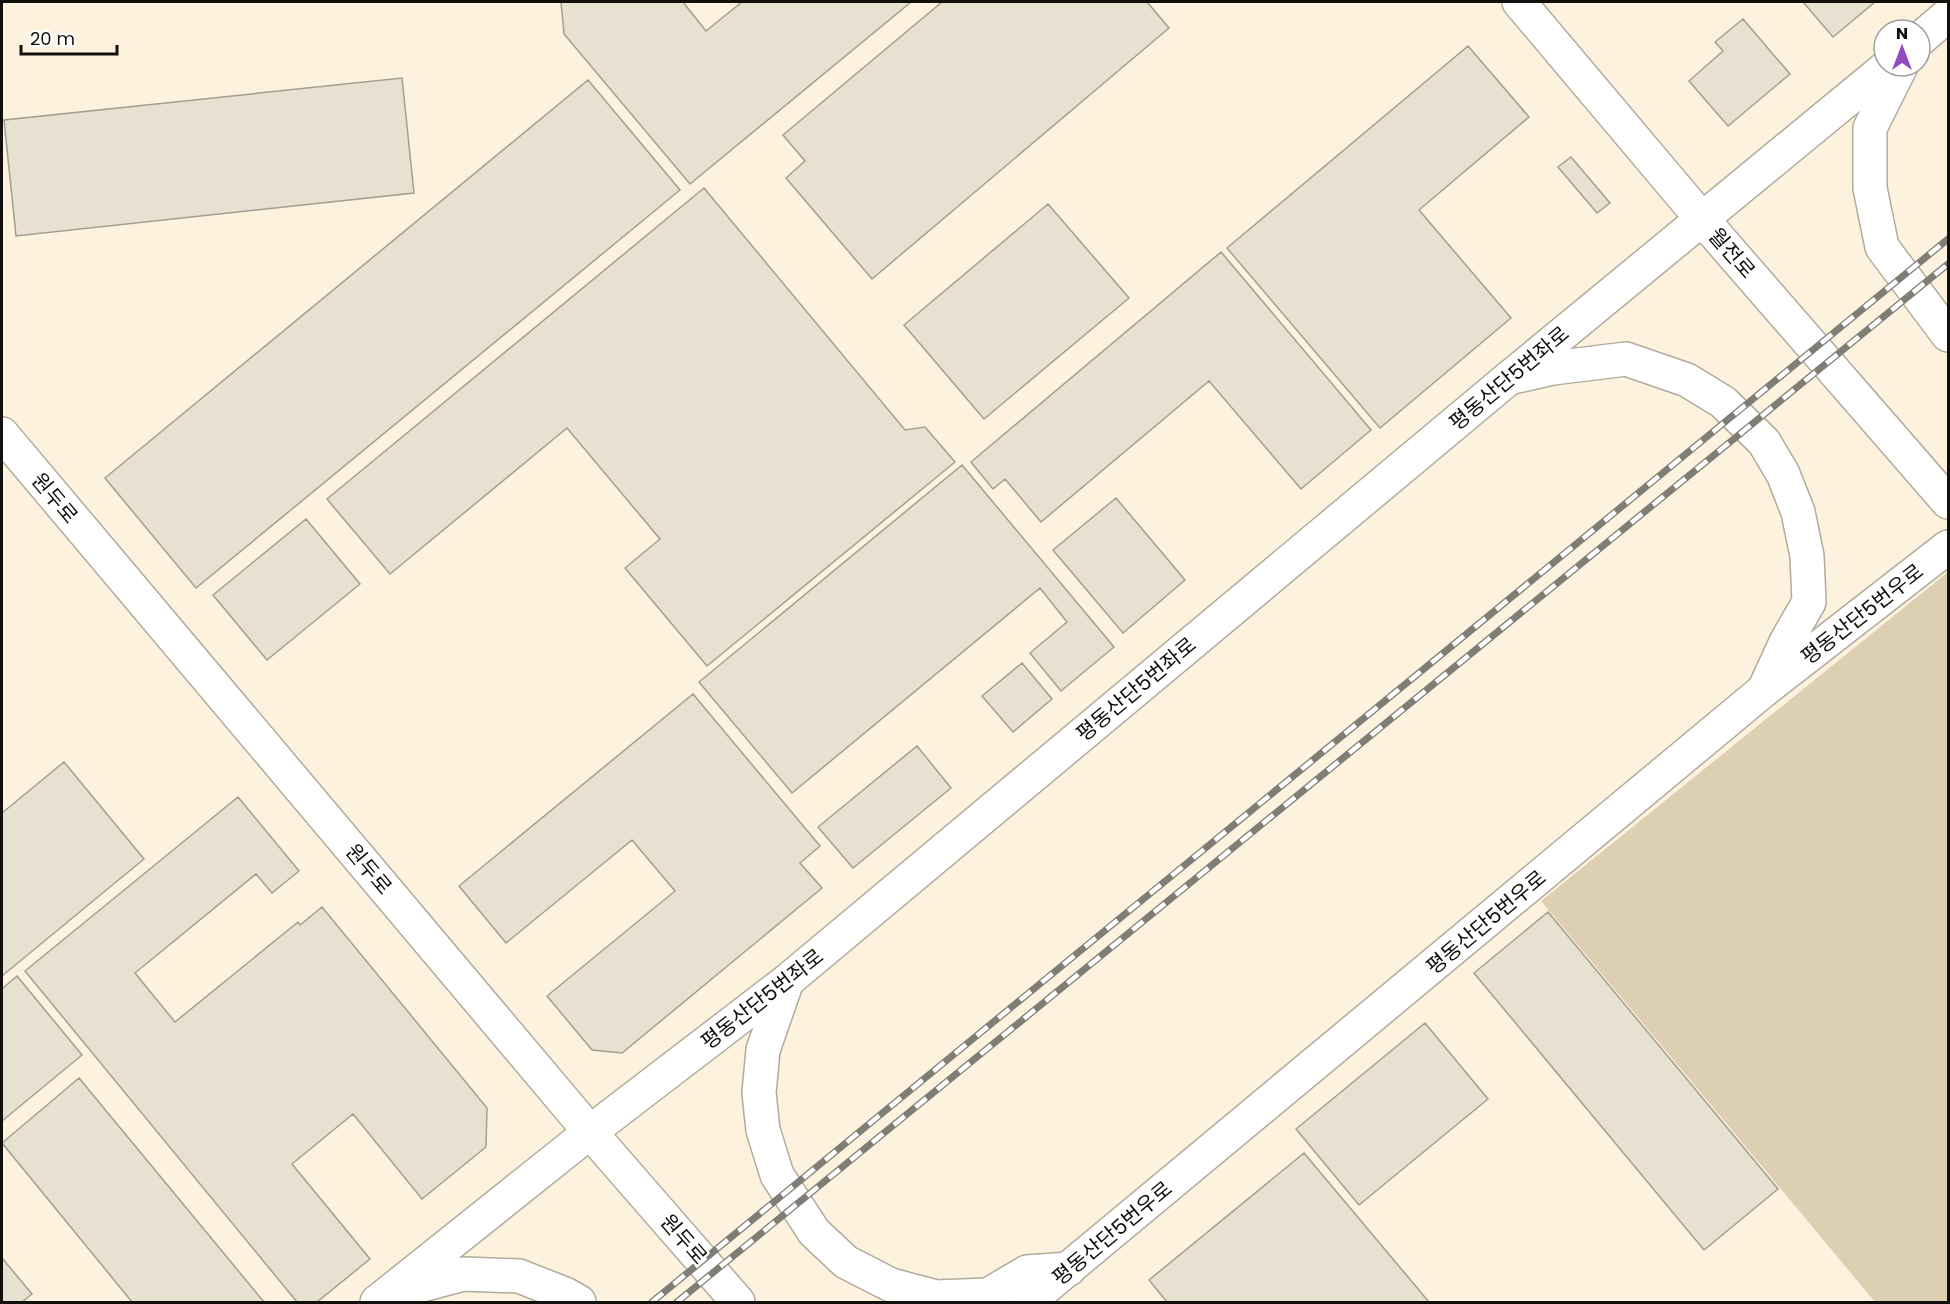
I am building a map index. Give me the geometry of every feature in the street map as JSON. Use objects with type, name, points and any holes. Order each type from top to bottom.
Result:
[{"type":"street","name":"월전로","points":[[1519,2],[1702,219],[1948,502]]},
{"type":"street","points":[[1932,29],[1948,15]]},
{"type":"street","name":"평동산단5번좌로","points":[[382,1298],[590,1132],[787,981],[1509,378],[1873,78]]},
{"type":"street","points":[[1895,78],[1870,128],[1870,188],[1882,247],[1948,335]]},
{"type":"street","points":[[1509,378],[1553,368],[1626,359],[1687,380],[1724,402],[1764,442],[1783,474],[1798,512],[1807,556],[1809,602],[1786,642],[1764,690]]},
{"type":"street","name":"원두로","points":[[2,434],[590,1132],[738,1302]]},
{"type":"street","name":"평동산단5번우로","points":[[1028,1302],[1764,690],[1948,547]]},
{"type":"street","points":[[787,981],[763,1050],[759,1093],[763,1130],[777,1175],[814,1232],[846,1262],[891,1285],[936,1297],[988,1295],[1027,1272],[1069,1269]]},
{"type":"street","points":[[382,1298],[463,1274],[519,1276],[579,1302]]},
{"type":"shaded area","points":[[2,2],[1948,2],[1948,1302],[2,1302]]},
{"type":"shaded area","points":[[1948,572],[1948,1302],[1875,1302],[1541,901]]},
{"type":"building","points":[[561,2],[683,2],[706,31],[742,2],[911,2],[690,184],[564,34]]},
{"type":"building","points":[[942,2],[1147,2],[1169,28],[872,279],[786,178],[805,161],[783,135]]},
{"type":"building","points":[[1803,2],[1875,2],[1833,37]]},
{"type":"building","points":[[1743,19],[1790,74],[1728,126],[1689,81],[1723,51],[1715,42]]},
{"type":"building","points":[[1468,46],[1529,117],[1419,210],[1511,318],[1380,428],[1227,248]]},
{"type":"building","points":[[402,78],[414,193],[16,236],[4,120]]},
{"type":"building","points":[[588,80],[680,190],[196,588],[105,478]]},
{"type":"building","points":[[1571,157],[1610,203],[1597,213],[1558,167]]},
{"type":"building","points":[[704,188],[905,430],[925,427],[955,462],[707,666],[625,568],[660,539],[567,428],[390,574],[327,499]]},
{"type":"building","points":[[1048,204],[1129,298],[984,419],[904,325]]},
{"type":"building","points":[[1221,252],[1371,430],[1301,489],[1209,381],[1041,522],[1005,479],[993,489],[971,462]]},
{"type":"building","points":[[962,465],[1114,647],[1061,691],[1030,653],[1067,622],[1040,588],[792,793],[699,682]]},
{"type":"building","points":[[1116,498],[1185,580],[1123,633],[1053,550]]},
{"type":"building","points":[[306,519],[360,584],[267,660],[213,595]]},
{"type":"building","points":[[1022,663],[1052,699],[1013,732],[982,696]]},
{"type":"building","points":[[693,694],[820,846],[800,863],[822,888],[622,1053],[592,1050],[547,996],[675,891],[632,840],[506,943],[459,886]]},
{"type":"building","points":[[917,746],[951,788],[853,868],[818,827]]},
{"type":"building","points":[[64,762],[144,859],[2,976],[2,813]]},
{"type":"building","points":[[238,797],[299,871],[272,893],[256,874],[135,973],[175,1022],[298,922],[300,925],[322,907],[487,1108],[486,1147],[422,1199],[353,1114],[292,1164],[370,1259],[317,1302],[297,1302],[25,971]]},
{"type":"building","points":[[1548,912],[1778,1189],[1704,1250],[1474,973]]},
{"type":"building","points":[[17,976],[82,1055],[2,1121],[2,989]]},
{"type":"building","points":[[1425,1023],[1488,1099],[1359,1205],[1296,1129]]},
{"type":"building","points":[[79,1078],[264,1302],[132,1302],[2,1143]]},
{"type":"building","points":[[1304,1153],[1429,1302],[1167,1302],[1149,1280]]},
{"type":"building","points":[[2,1258],[32,1294],[22,1302],[2,1302]]},
{"type":"railway","points":[[652,1302],[1948,239]]},
{"type":"railway","points":[[677,1302],[1948,264]]}]
